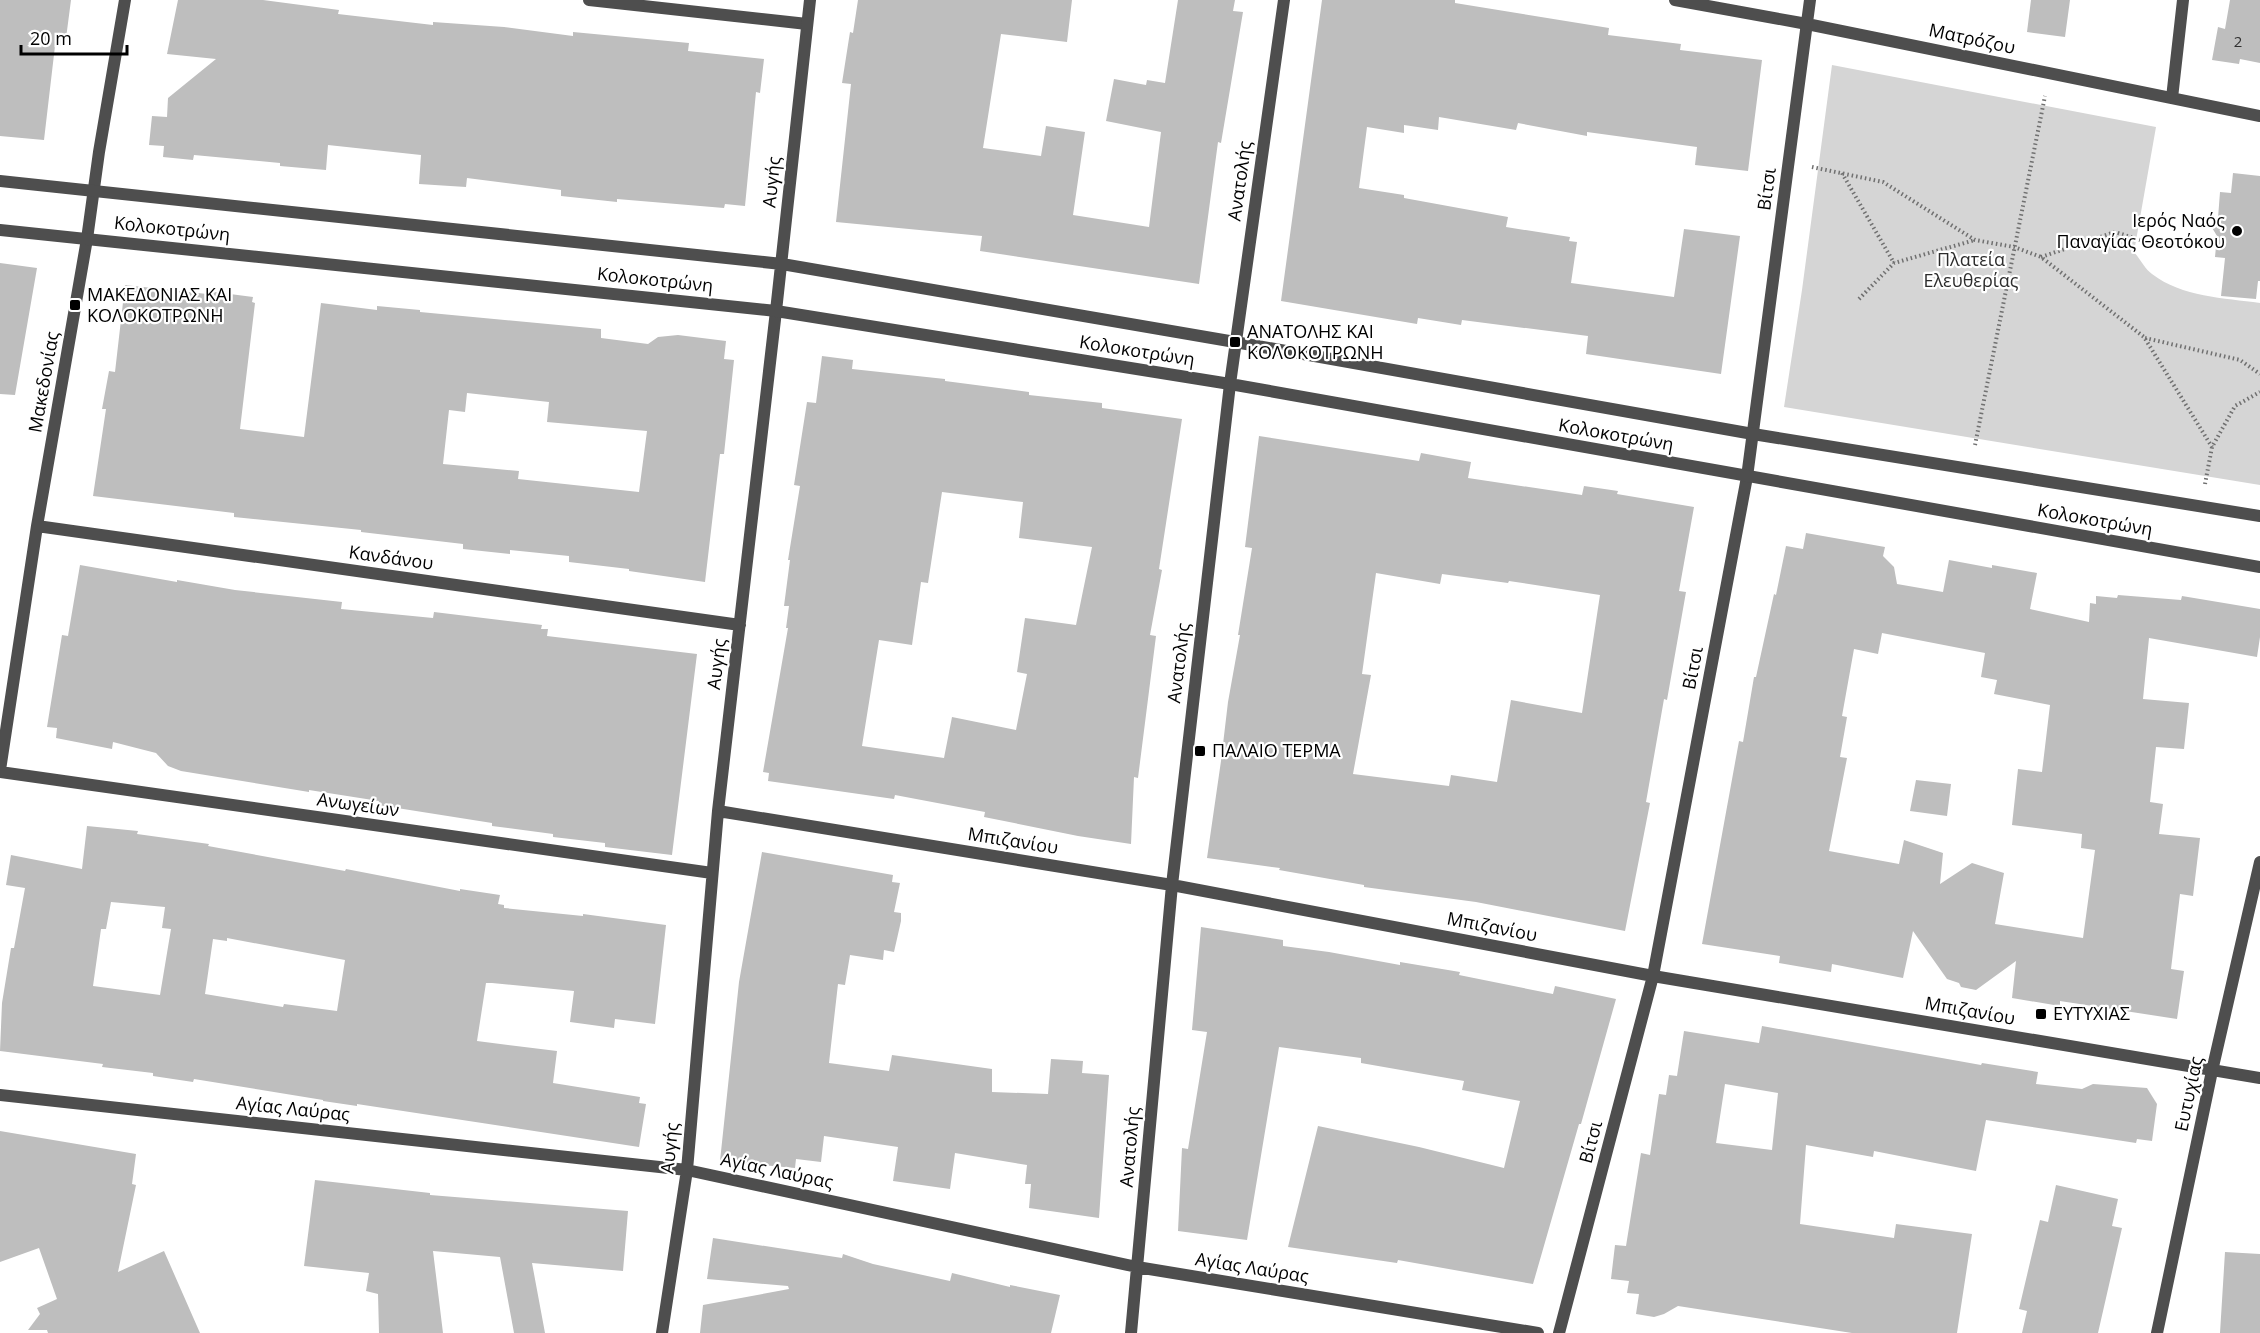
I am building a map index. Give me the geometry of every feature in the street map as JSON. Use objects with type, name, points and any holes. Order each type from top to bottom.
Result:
[{"type":"street","name":"Μακεδονίας","points":[[0,771],[37,526],[87,239],[125,0]]},
{"type":"street","points":[[589,0],[807,24]]},
{"type":"street","name":"Αυγής","points":[[662,1333],[687,1170],[718,811],[782,264],[810,0]]},
{"type":"street","name":"Ανατολής","points":[[1131,1333],[1172,885],[1235,342],[1284,0]]},
{"type":"street","name":"Ματρόζου","points":[[1675,0],[1807,24],[2260,116]]},
{"type":"street","name":"Βίτσι","points":[[1559,1333],[1653,976],[1747,477],[1810,0]]},
{"type":"street","points":[[2172,98],[2183,0]]},
{"type":"street","name":"Κολοκοτρώνη","points":[[0,181],[782,264],[1235,342],[1752,435],[2260,516]]},
{"type":"street","name":"Κολοκοτρώνη","points":[[0,230],[776,311],[1230,384],[2260,567]]},
{"type":"street","name":"Κανδάνου","points":[[37,526],[740,625]]},
{"type":"street","name":"Ανωγείων","points":[[0,771],[712,873]]},
{"type":"street","name":"Μπιζανίου","points":[[718,811],[1172,885],[1653,976],[2260,1078]]},
{"type":"street","name":"Ευτυχίας","points":[[2157,1333],[2212,1071],[2260,862]]},
{"type":"street","name":"Αγίας Λαύρας","points":[[0,1095],[687,1170],[1137,1267],[1538,1333]]},
{"type":"path","points":[[1970,469],[2049,74]]},
{"type":"path","points":[[1827,170],[1882,182],[1975,240],[2014,247],[2041,258],[2144,337],[2212,447]]},
{"type":"path","points":[[1842,172],[1894,263]]},
{"type":"path","points":[[2041,258],[2115,232],[2140,240]]},
{"type":"path","points":[[1859,299],[1894,263],[1975,240]]},
{"type":"path","points":[[2144,337],[2240,360],[2260,374]]},
{"type":"path","points":[[2202,507],[2212,447],[2235,406],[2260,392]]},
{"type":"green space","name":"Πλατεία Ελευθερίας","points":[[1832,65],[2156,127],[2134,252],[2149,272],[2176,288],[2218,298],[2260,303],[2260,485],[1784,407]]},
{"type":"building","points":[[0,0],[71,0],[65,46],[55,46],[44,140],[0,136]]},
{"type":"building","points":[[178,0],[263,0],[339,10],[338,14],[433,25],[433,22],[504,27],[573,36],[573,32],[689,43],[688,51],[764,59],[760,93],[756,92],[745,206],[725,204],[724,208],[617,199],[617,202],[561,196],[561,190],[467,178],[466,187],[419,184],[421,155],[328,145],[326,170],[194,155],[193,160],[163,157],[164,146],[149,145],[152,116],[167,117],[168,98],[216,59],[167,54]]},
{"type":"building","points":[[858,0],[1072,0],[1067,42],[1001,34],[983,148],[1041,156],[1046,126],[1085,132],[1073,215],[1149,227],[1161,132],[1106,121],[1114,79],[1146,85],[1147,80],[1165,83],[1178,0],[1235,0],[1233,11],[1243,12],[1221,143],[1218,142],[1199,284],[980,251],[982,236],[836,222],[851,84],[842,83]]},
{"type":"building","points":[[1322,0],[1455,0],[1455,3],[1609,28],[1608,35],[1681,44],[1680,50],[1762,60],[1748,171],[1695,165],[1697,147],[1587,132],[1587,136],[1518,123],[1516,130],[1439,117],[1438,130],[1404,125],[1404,133],[1367,127],[1359,188],[1508,217],[1506,227],[1570,237],[1569,241],[1577,242],[1571,283],[1674,297],[1684,229],[1740,236],[1721,374],[1586,354],[1588,336],[1462,320],[1461,325],[1418,318],[1417,324],[1281,301]]},
{"type":"building","points":[[2031,0],[2070,0],[2065,37],[2027,32]]},
{"type":"building","points":[[2230,0],[2260,0],[2260,63],[2240,59],[2239,64],[2212,60],[2218,27],[2225,29]]},
{"type":"building","name":"Ιερός Ναός Παναγίας Θεοτόκου","points":[[2233,173],[2260,176],[2260,281],[2258,281],[2256,299],[2221,296],[2225,258],[2215,257],[2217,236],[2211,226],[2218,218],[2220,192],[2231,193]]},
{"type":"building","points":[[0,263],[37,268],[15,395],[0,394]]},
{"type":"building","points":[[125,285],[253,297],[252,302],[255,303],[240,429],[304,437],[321,303],[377,310],[377,306],[601,329],[601,338],[648,344],[658,337],[678,335],[726,341],[724,359],[734,360],[724,454],[720,454],[705,582],[629,571],[629,569],[569,562],[569,556],[510,550],[510,554],[463,549],[463,544],[361,532],[361,530],[234,517],[234,513],[93,496],[106,409],[102,409],[109,371],[115,372]],"holes":[[[467,393],[549,402],[547,422],[647,431],[639,492],[518,479],[519,471],[443,464],[449,410],[465,412]]]},
{"type":"building","points":[[822,356],[853,360],[852,369],[945,379],[945,381],[1029,392],[1029,395],[1102,403],[1102,408],[1182,419],[1159,569],[1162,570],[1150,635],[1156,636],[1138,778],[1134,777],[1131,844],[984,817],[985,812],[895,795],[894,799],[768,781],[769,773],[763,772],[788,628],[786,628],[789,606],[784,606],[790,560],[788,560],[800,486],[794,485],[807,402],[816,403]],"holes":[[[942,492],[1023,502],[1019,538],[1092,547],[1076,625],[1025,618],[1017,672],[1027,674],[1016,730],[952,717],[944,758],[862,746],[879,640],[912,645],[921,582],[928,583]]]},
{"type":"building","points":[[1259,436],[1419,461],[1421,453],[1471,462],[1468,478],[1582,495],[1584,486],[1694,507],[1679,591],[1686,592],[1667,700],[1664,699],[1646,802],[1650,803],[1625,931],[1476,902],[1364,887],[1364,885],[1279,870],[1280,868],[1207,858],[1252,548],[1245,547]],"holes":[[[1376,573],[1440,584],[1442,574],[1508,583],[1509,581],[1600,595],[1582,713],[1511,700],[1497,782],[1451,775],[1449,786],[1353,774],[1371,675],[1362,674]]]},
{"type":"building","points":[[1806,533],[1885,547],[1883,556],[1894,567],[1897,584],[1943,592],[1949,560],[2037,573],[2030,609],[2089,622],[2090,603],[2096,604],[2096,596],[2117,598],[2118,595],[2181,600],[2182,596],[2260,609],[2257,657],[2149,638],[2143,699],[2189,703],[2184,749],[2156,747],[2150,802],[2163,804],[2159,834],[2200,838],[2193,896],[2180,894],[2171,969],[2184,971],[2177,1019],[2060,1001],[2060,1006],[2012,998],[2016,961],[1976,990],[1961,987],[1959,983],[1947,979],[1913,931],[1903,978],[1832,964],[1831,972],[1779,963],[1780,956],[1702,944],[1739,741],[1743,742],[1754,677],[1756,677],[1786,546],[1803,549]],"holes":[[[1882,633],[1985,653],[1981,677],[1997,680],[1994,694],[2050,705],[2042,772],[2018,769],[2012,825],[2082,834],[2081,848],[2095,850],[2083,938],[1995,924],[2004,873],[1972,863],[1940,884],[1943,853],[1904,840],[1899,864],[1829,851],[1847,758],[1840,757],[1847,717],[1842,716],[1854,649],[1878,654]]]},
{"type":"building","points":[[80,565],[177,582],[177,580],[235,590],[342,602],[341,609],[433,618],[434,612],[542,625],[541,629],[548,629],[547,636],[697,654],[672,855],[605,847],[605,843],[553,837],[553,834],[492,826],[492,823],[378,805],[379,801],[181,771],[168,766],[156,753],[113,742],[112,749],[56,738],[57,728],[47,727],[62,635],[68,636]]},
{"type":"building","points":[[1916,780],[1951,784],[1947,816],[1910,811]]},
{"type":"building","points":[[87,826],[138,831],[137,834],[209,844],[208,846],[345,871],[346,869],[460,891],[460,889],[500,895],[498,904],[504,905],[504,908],[583,916],[583,914],[666,925],[655,1024],[615,1019],[614,1028],[570,1022],[574,991],[486,983],[477,1041],[557,1051],[553,1083],[640,1097],[639,1103],[646,1104],[639,1147],[357,1104],[357,1106],[323,1101],[194,1079],[193,1082],[153,1076],[153,1073],[102,1067],[103,1064],[0,1051],[2,1003],[11,948],[14,948],[25,888],[6,885],[11,855],[82,869]],"holes":[[[111,902],[165,907],[162,928],[171,929],[160,995],[93,986],[101,929],[106,929]],[[227,938],[345,960],[337,1011],[284,1004],[283,1007],[205,994],[213,939],[227,941]]]},
{"type":"building","points":[[762,852],[893,875],[892,882],[900,883],[894,912],[901,913],[901,921],[894,952],[884,950],[883,960],[850,955],[845,985],[838,984],[829,1063],[889,1071],[892,1055],[992,1069],[992,1092],[1048,1094],[1051,1059],[1083,1061],[1082,1073],[1109,1075],[1099,1218],[1029,1208],[1031,1184],[1025,1184],[1027,1165],[955,1153],[950,1189],[893,1181],[898,1147],[824,1136],[821,1162],[796,1159],[795,1168],[720,1161],[739,982]]},
{"type":"building","points":[[1201,927],[1283,940],[1283,946],[1460,972],[1459,975],[1553,994],[1555,986],[1616,999],[1533,1284],[1398,1260],[1397,1263],[1288,1247],[1318,1126],[1504,1168],[1520,1101],[1462,1090],[1464,1081],[1361,1063],[1361,1058],[1279,1047],[1247,1240],[1178,1231],[1182,1148],[1188,1149],[1207,1032],[1192,1030]]},
{"type":"building","points":[[1762,1026],[1981,1065],[1982,1063],[2038,1072],[2036,1084],[2082,1089],[2093,1084],[2147,1088],[2157,1104],[2152,1141],[2137,1139],[2136,1143],[1986,1120],[1976,1171],[1874,1151],[1873,1157],[1806,1145],[1800,1224],[1894,1238],[1896,1224],[1972,1234],[1957,1333],[1852,1333],[1678,1306],[1654,1317],[1636,1314],[1639,1294],[1627,1293],[1629,1281],[1611,1279],[1615,1245],[1626,1246],[1641,1153],[1650,1155],[1659,1094],[1666,1095],[1669,1075],[1677,1076],[1684,1031],[1759,1043]],"holes":[[[1725,1084],[1778,1093],[1772,1150],[1716,1143]]]},
{"type":"building","points":[[0,1131],[136,1154],[132,1184],[136,1185],[118,1272],[164,1251],[200,1333],[48,1333],[47,1330],[28,1330],[40,1314],[37,1308],[57,1299],[39,1248],[0,1262]]},
{"type":"building","points":[[315,1180],[430,1193],[430,1195],[628,1211],[623,1271],[532,1263],[545,1333],[514,1333],[500,1257],[433,1251],[443,1333],[379,1333],[378,1294],[366,1291],[369,1273],[304,1266]]},
{"type":"building","points":[[2056,1185],[2118,1199],[2112,1226],[2122,1228],[2098,1333],[2022,1333],[2027,1311],[2019,1309],[2040,1220],[2048,1222]]},
{"type":"building","points":[[713,1238],[842,1258],[843,1254],[873,1264],[950,1281],[952,1273],[1010,1287],[1010,1285],[1060,1295],[1051,1333],[700,1333],[703,1305],[789,1289],[788,1286],[707,1279]]},
{"type":"building","points":[[2225,1252],[2260,1254],[2260,1333],[2220,1333]]},
{"type":"place","name":"Ιερός Ναός Παναγίας Θεοτόκου","points":[[2237,231]]},
{"type":"place","name":"ΜΑΚΕΔΟΝΙΑΣ ΚΑΙ ΚΟΛΟΚΟΤΡΩΝΗ","points":[[75,305]]},
{"type":"place","name":"ΑΝΑΤΟΛΗΣ ΚΑΙ ΚΟΛΟΚΟΤΡΩΝΗ","points":[[1235,342]]},
{"type":"place","name":"ΠΑΛΑΙΟ ΤΕΡΜΑ","points":[[1200,751]]},
{"type":"place","name":"ΕΥΤΥΧΙΑΣ","points":[[2041,1014]]}]
